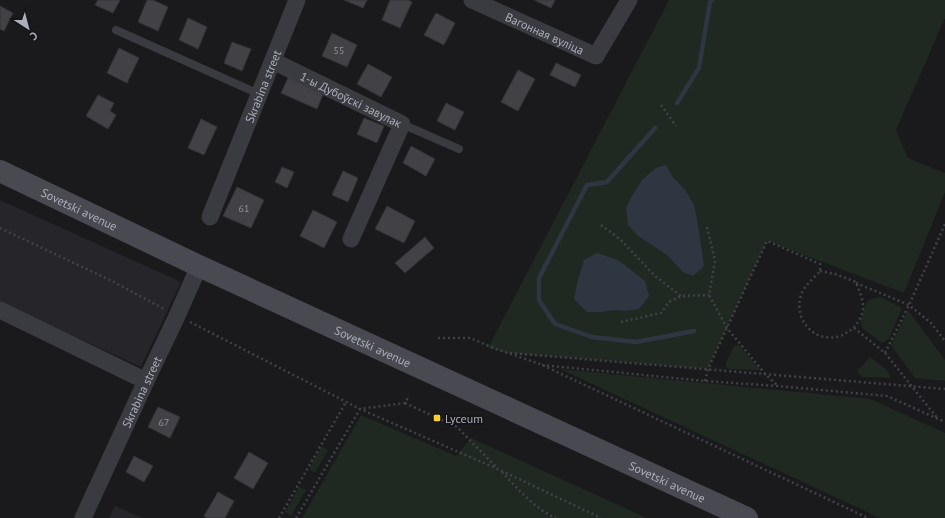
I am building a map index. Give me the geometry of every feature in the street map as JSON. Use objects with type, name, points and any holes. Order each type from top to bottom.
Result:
[{"type":"main road","name":"Sovetski avenue","points":[[0,172],[199,266],[747,518]]},
{"type":"street","name":"Skrabina street","points":[[210,217],[258,94],[273,61],[297,0]]},
{"type":"street","name":"Вагонная вуліца","points":[[472,0],[596,56],[629,0]]},
{"type":"street","name":"1-ы Дубоўскі завулак","points":[[273,61],[402,124],[351,239]]},
{"type":"street","name":"Skrabina street","points":[[83,518],[199,266]]},
{"type":"street","points":[[0,310],[146,381]]},
{"type":"lane","points":[[116,30],[258,94]]},
{"type":"lane","points":[[402,124],[459,149]]},
{"type":"path","points":[[661,105],[676,126]]},
{"type":"path","points":[[885,353],[909,305],[945,224]]},
{"type":"path","points":[[601,225],[621,240],[655,276],[681,296]]},
{"type":"path","points":[[707,227],[715,261],[709,295],[727,328],[777,386]]},
{"type":"path","points":[[0,228],[114,282],[177,316],[360,409],[500,470],[601,518]]},
{"type":"path","points":[[706,381],[708,369],[766,241],[820,264],[820,271],[809,282],[801,294],[799,307],[802,321],[809,330],[819,336],[831,338],[842,336],[854,328],[859,321],[863,310],[862,298],[856,282]]},
{"type":"path","points":[[820,271],[835,274],[856,282],[909,305],[931,323],[945,341]]},
{"type":"path","points":[[621,322],[661,313],[669,302],[681,296],[709,295]]},
{"type":"path","points":[[854,328],[885,353],[939,419]]},
{"type":"path","points":[[438,338],[470,338],[540,364],[868,518]]},
{"type":"path","points":[[506,352],[945,389]]},
{"type":"path","points":[[540,364],[706,381],[887,396],[945,422]]},
{"type":"path","points":[[406,403],[409,396]]},
{"type":"path","points":[[279,518],[346,402]]},
{"type":"path","points":[[360,409],[406,403],[457,427],[522,494],[548,515],[556,518]]},
{"type":"path","points":[[296,518],[360,409]]},
{"type":"shaded area","points":[[669,0],[945,0],[945,18],[896,130],[908,158],[945,173],[945,192],[904,293],[767,241],[708,369],[506,353],[488,348]]},
{"type":"shaded area","points":[[666,165],[672,176],[686,191],[694,205],[704,266],[693,276],[683,272],[667,255],[638,236],[628,225],[626,208],[633,194],[643,179],[656,168]]},
{"type":"shaded area","points":[[0,200],[181,282],[141,367],[0,302]]},
{"type":"shaded area","points":[[597,253],[618,260],[645,281],[649,296],[639,309],[587,312],[574,299],[584,260]]},
{"type":"shaded area","points":[[881,297],[902,308],[889,339],[882,343],[863,329],[860,321],[867,301]]},
{"type":"shaded area","points":[[908,310],[945,360],[945,381],[915,378],[891,345]]},
{"type":"shaded area","points":[[739,345],[760,370],[729,369],[726,367],[726,363],[734,346]]},
{"type":"shaded area","points":[[870,357],[886,369],[891,378],[862,377],[857,371]]},
{"type":"shaded area","points":[[560,369],[871,399],[945,433],[945,518],[880,518]]},
{"type":"shaded area","points":[[361,415],[456,456],[471,438],[647,518],[302,518]]},
{"type":"shaded area","points":[[322,446],[328,450],[315,473],[309,469]]},
{"type":"shaded area","points":[[299,487],[306,490],[291,516],[285,512]]},
{"type":"shaded area","points":[[115,506],[142,518],[109,518]]},
{"type":"building","points":[[98,0],[120,0],[113,13],[95,5]]},
{"type":"building","points":[[147,0],[153,0],[168,7],[158,31],[138,22]]},
{"type":"building","points":[[344,0],[367,0],[363,8]]},
{"type":"building","points":[[390,0],[408,0],[412,2],[400,28],[382,20]]},
{"type":"building","points":[[534,0],[555,0],[551,8]]},
{"type":"building","points":[[0,6],[13,13],[4,31],[0,29]]},
{"type":"building","points":[[436,13],[455,23],[444,45],[424,35]]},
{"type":"building","points":[[188,18],[207,27],[198,49],[179,40]]},
{"type":"building","points":[[332,33],[357,45],[347,67],[322,56]]},
{"type":"building","points":[[232,42],[251,49],[242,71],[224,63]]},
{"type":"building","points":[[119,48],[139,58],[127,83],[107,73]]},
{"type":"building","points":[[556,63],[581,75],[575,87],[550,75]]},
{"type":"building","points":[[368,64],[392,77],[381,97],[357,84]]},
{"type":"building","points":[[518,70],[535,79],[518,111],[501,102]]},
{"type":"building","points":[[289,76],[324,92],[317,109],[281,93]]},
{"type":"building","points":[[98,95],[114,103],[110,111],[116,115],[108,129],[86,116]]},
{"type":"building","points":[[446,103],[464,112],[455,130],[437,121]]},
{"type":"building","points":[[364,118],[384,126],[377,143],[357,134]]},
{"type":"building","points":[[201,119],[217,127],[204,155],[188,148]]},
{"type":"building","points":[[411,146],[435,159],[426,176],[403,163]]},
{"type":"building","points":[[282,167],[294,172],[287,188],[275,182]]},
{"type":"building","points":[[343,171],[358,178],[348,202],[332,195]]},
{"type":"building","points":[[237,187],[264,200],[251,228],[223,216]]},
{"type":"building","points":[[387,206],[415,221],[404,243],[375,229]]},
{"type":"building","points":[[313,210],[337,222],[324,248],[300,236]]},
{"type":"building","points":[[425,237],[434,248],[405,273],[395,263]]},
{"type":"building","points":[[158,407],[180,417],[170,438],[148,427]]},
{"type":"building","points":[[249,452],[268,463],[253,489],[234,478]]},
{"type":"building","points":[[134,456],[153,466],[144,482],[126,472]]},
{"type":"building","points":[[218,492],[234,501],[225,518],[207,518],[204,516]]},
{"type":"waterway","points":[[677,103],[699,68],[710,2],[712,0]]},
{"type":"waterway","points":[[655,128],[607,182],[587,185],[539,278],[539,300],[555,324],[592,337],[636,342],[694,331]]},
{"type":"place","name":"Lyceum","points":[[437,418]]}]
